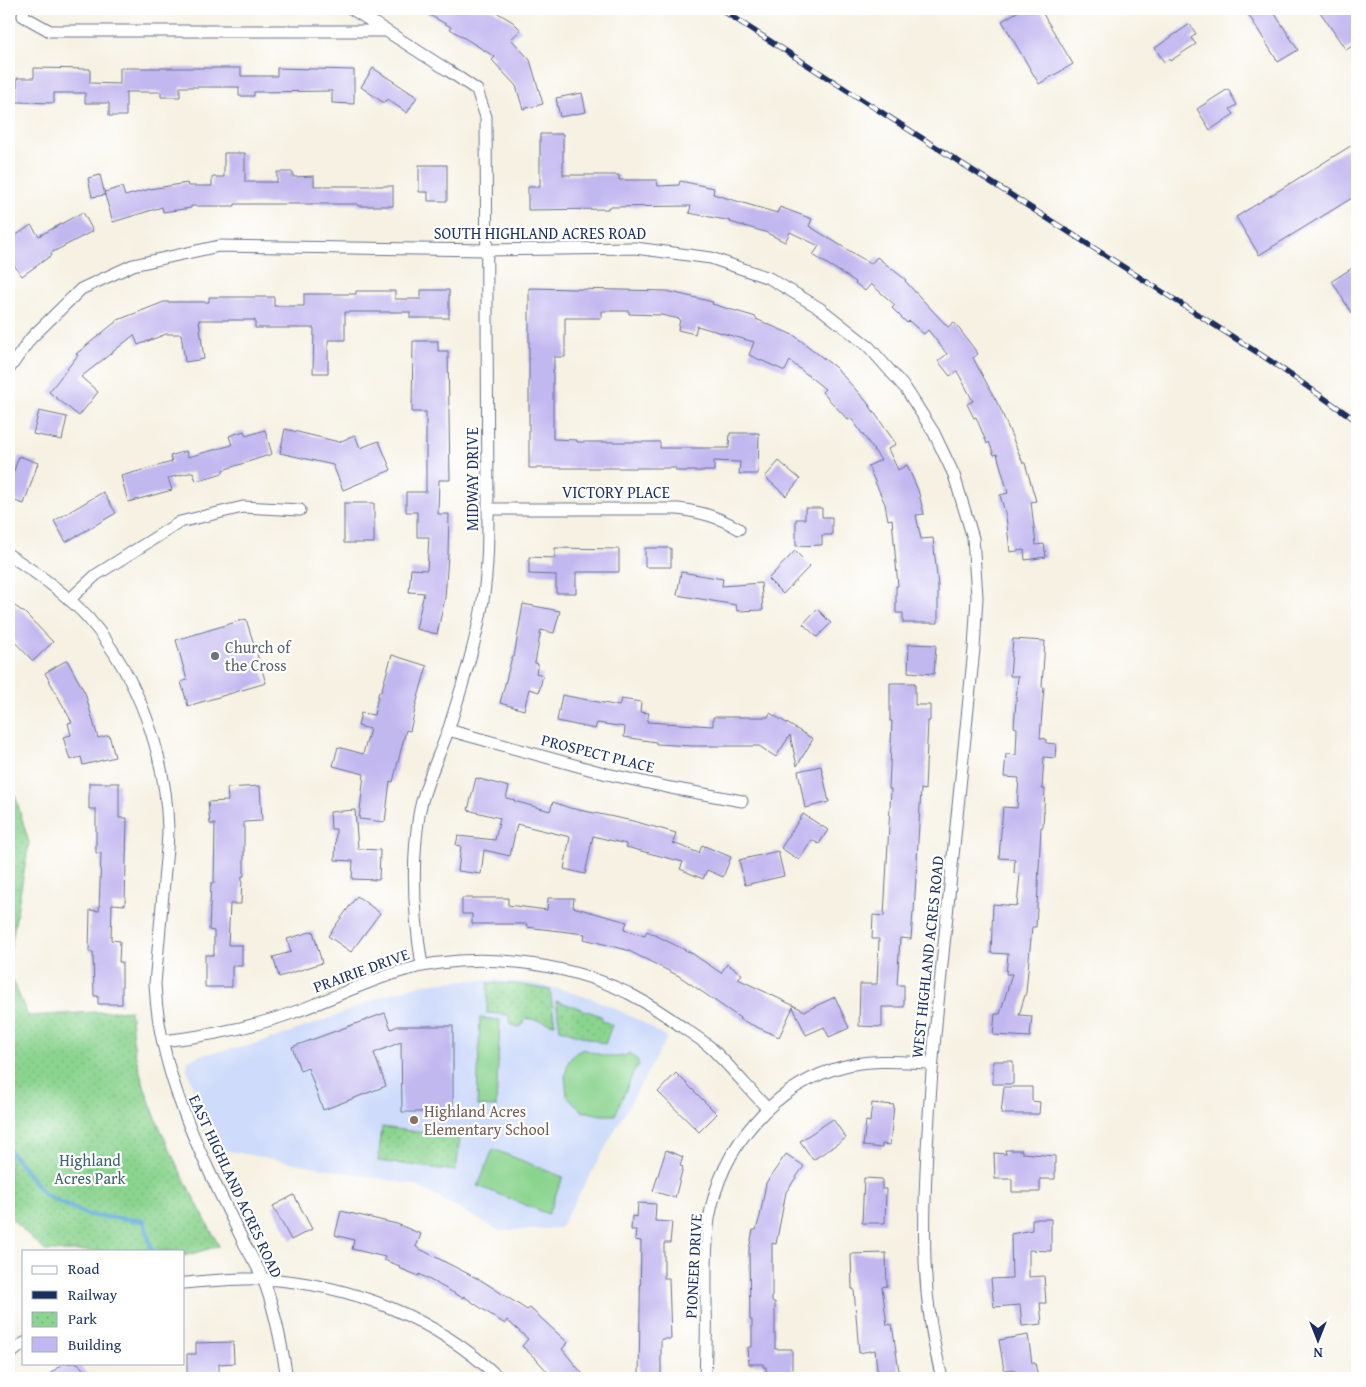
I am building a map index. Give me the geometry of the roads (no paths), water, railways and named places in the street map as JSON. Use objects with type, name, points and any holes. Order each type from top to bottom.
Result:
[{"type":"street","points":[[24,9],[23,16],[50,31],[386,31]]},
{"type":"street","name":"MIDWAY DRIVE","points":[[352,9],[477,90],[486,118],[488,250],[488,508],[486,572],[479,623],[448,730],[422,799],[419,815],[414,897],[422,966]]},
{"type":"street","name":"SOUTH HIGHLAND ACRES ROAD","points":[[9,369],[31,338],[81,289],[133,265],[219,246],[488,250],[635,248],[711,258],[769,278],[812,304],[869,347],[906,389],[934,434],[954,475],[973,538]]},
{"type":"street","points":[[70,600],[96,574],[180,522],[243,508],[300,510]]},
{"type":"street","name":"VICTORY PLACE","points":[[488,508],[678,509],[702,512],[723,519],[739,529]]},
{"type":"street","name":"WEST HIGHLAND ACRES ROAD","points":[[942,1378],[930,1326],[924,1270],[923,1217],[932,1063],[974,649],[977,597],[973,538]]},
{"type":"street","name":"EAST HIGHLAND ACRES ROAD","points":[[9,555],[24,564],[70,600],[99,632],[131,684],[147,719],[162,773],[168,831],[155,984],[156,1006],[163,1041],[172,1080],[183,1114],[263,1279],[272,1308],[287,1378]]},
{"type":"street","name":"PROSPECT PLACE","points":[[448,730],[607,774],[742,801]]},
{"type":"street","name":"PRAIRIE DRIVE","points":[[163,1041],[204,1036],[252,1026],[295,1012],[390,974],[422,966],[466,961],[529,963],[567,972],[626,992],[669,1017],[709,1046],[767,1108]]},
{"type":"street","name":"PIONEER DRIVE","points":[[705,1378],[706,1270],[709,1219],[716,1190],[738,1145],[767,1108],[803,1083],[845,1066],[881,1062],[932,1063]]},
{"type":"street","points":[[185,1283],[263,1279],[320,1286],[360,1296],[408,1315],[451,1340],[473,1355],[499,1378]]},
{"type":"street","points":[[9,1354],[22,1344]]},
{"type":"waterway","points":[[9,1150],[45,1195],[88,1215],[144,1221],[152,1250]]},
{"type":"railway","points":[[720,9],[1269,360],[1357,421]]},
{"type":"place","name":"Church of the Cross","points":[[215,656]]},
{"type":"place","name":"Highland Acres Elementary School","points":[[414,1120]]},
{"type":"park label","name":"Highland Acres Park","points":[[90,1169]]}]
